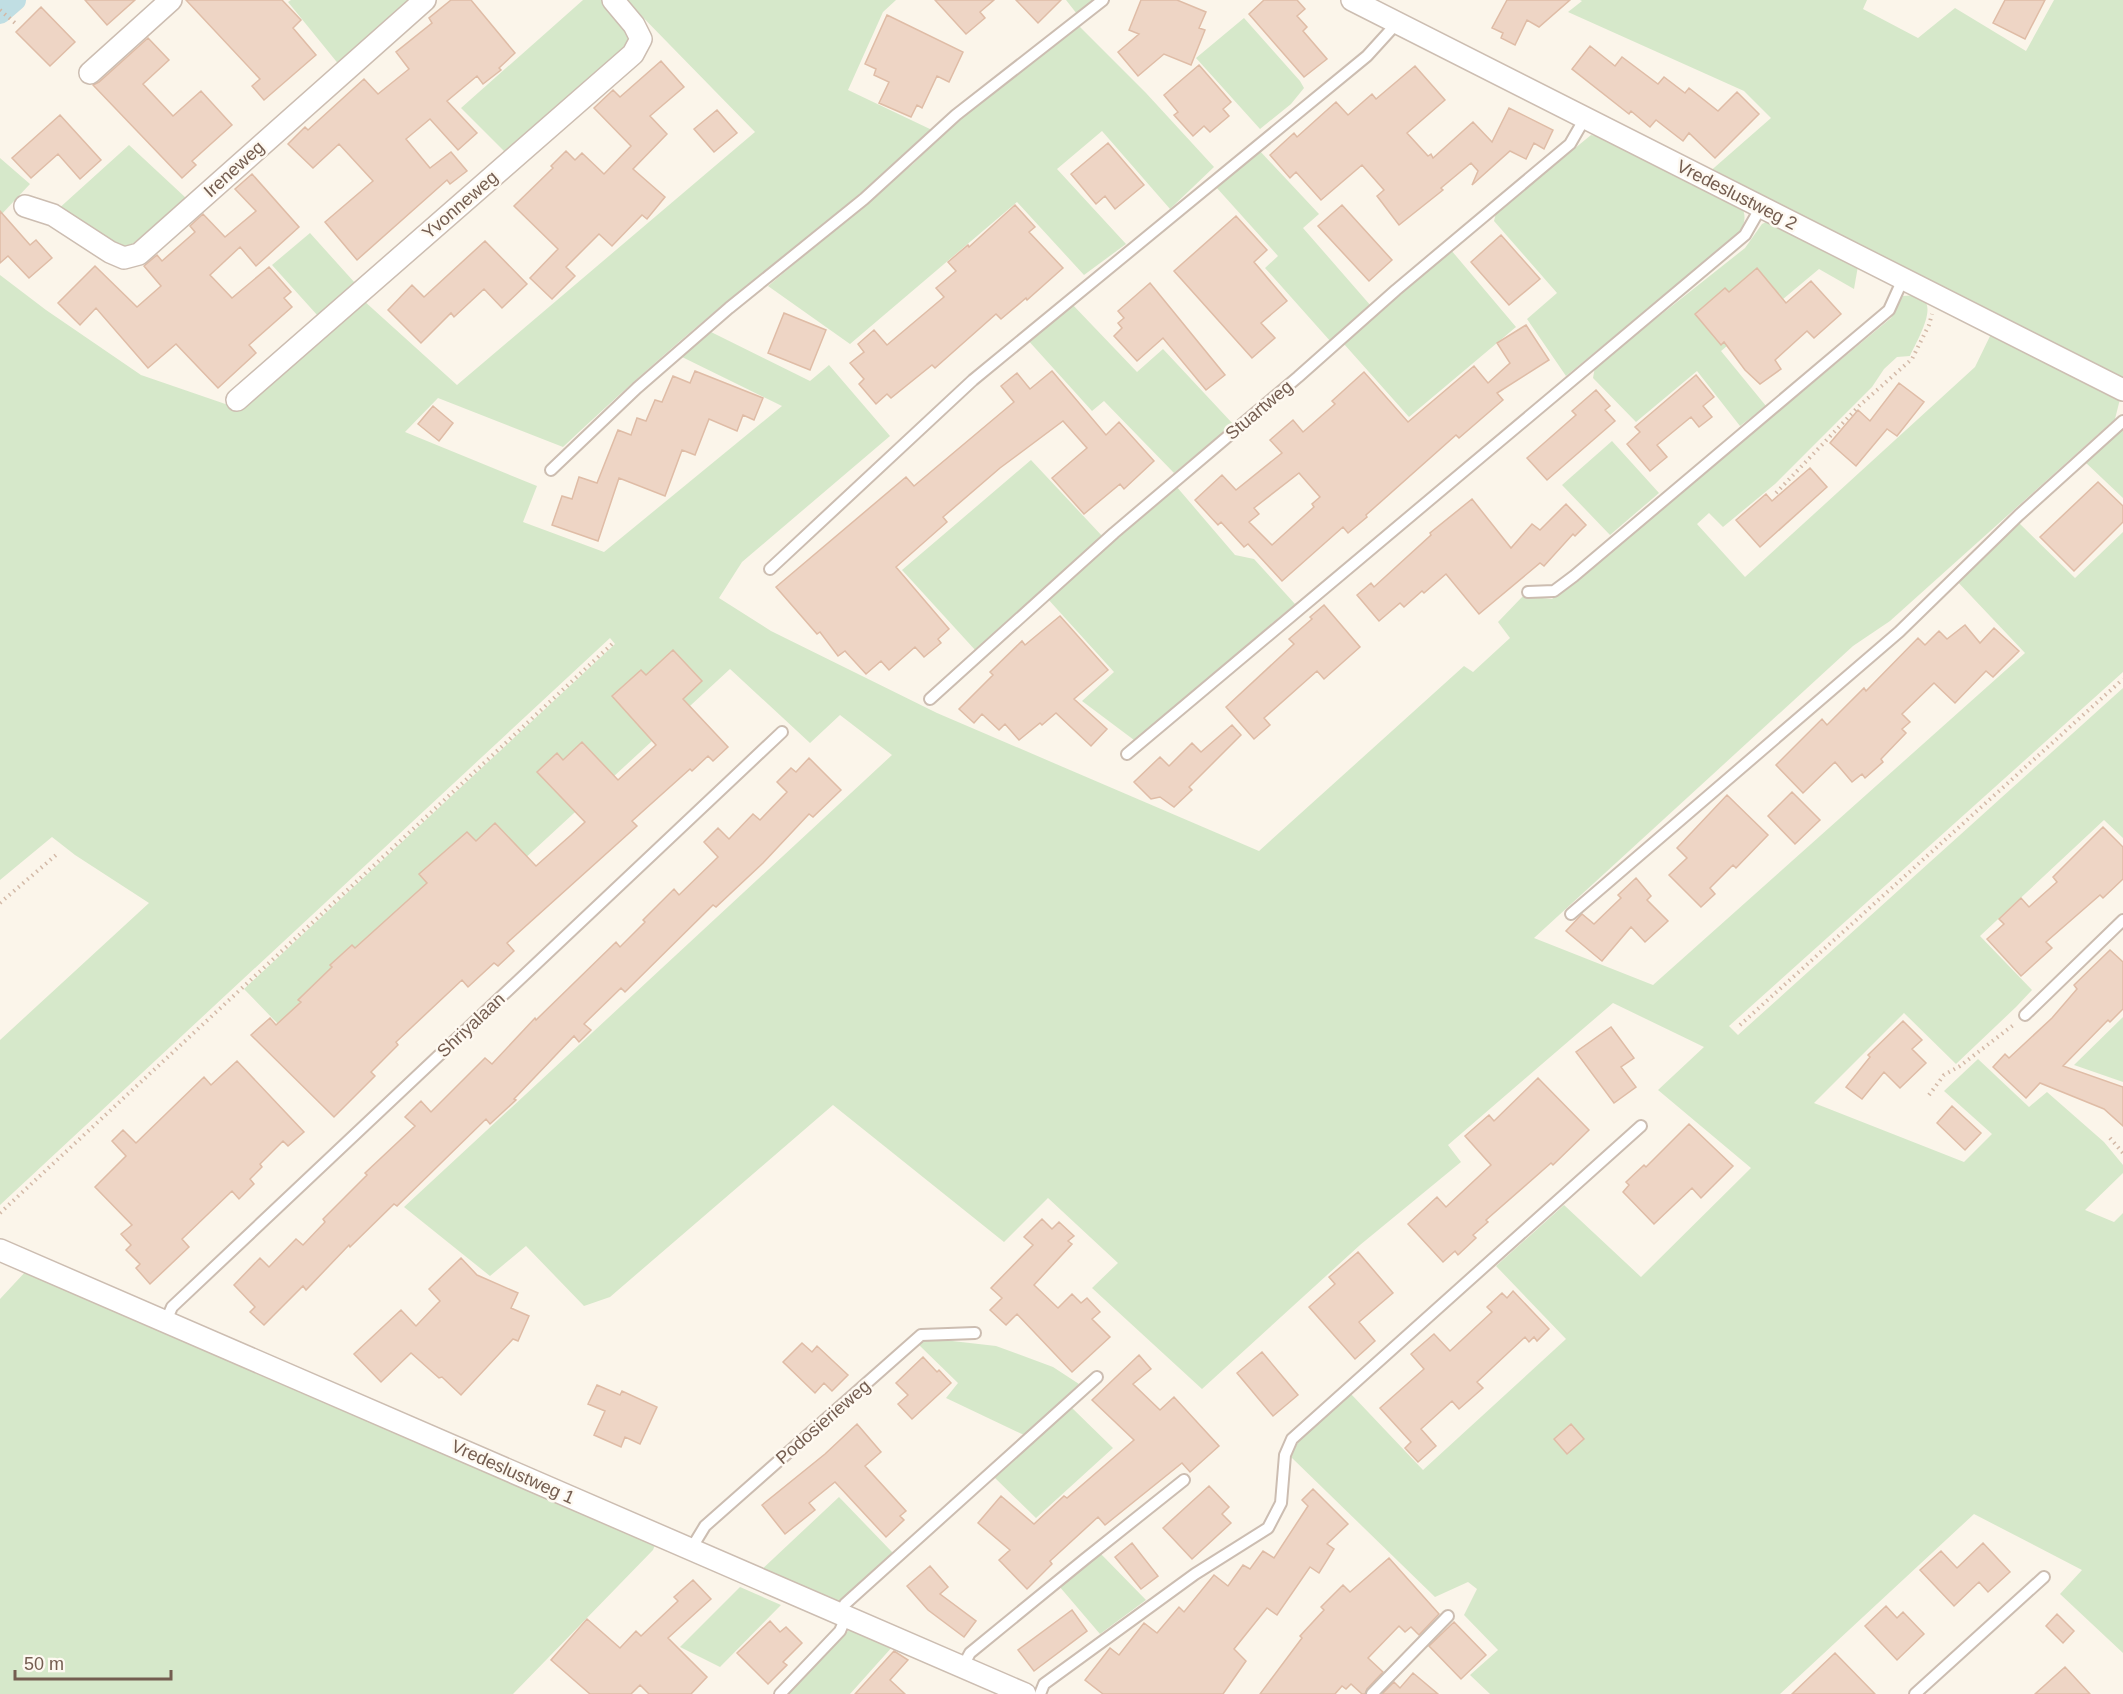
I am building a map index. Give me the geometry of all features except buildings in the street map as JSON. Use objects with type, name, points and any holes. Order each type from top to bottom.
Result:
[{"type":"street","points":[[90,73],[171,0]]},
{"type":"street","name":"Yvonneweg","points":[[237,400],[633,54],[641,39],[634,25],[613,0]]},
{"type":"street","name":"Vredeslustweg 2","points":[[1352,0],[2123,390]]},
{"type":"street","name":"Ireneweg","points":[[25,206],[53,215],[110,252],[124,258],[138,254],[416,3]]},
{"type":"street","name":"Vredeslustweg 1","points":[[0,1250],[1025,1694]]},
{"type":"lane","points":[[551,470],[637,388],[729,308],[864,199],[956,115],[1103,0]]},
{"type":"lane","points":[[770,569],[973,380],[1358,64],[1396,23]]},
{"type":"lane","name":"Stuartweg","points":[[930,699],[1105,541],[1298,377],[1396,290],[1570,144],[1585,118]]},
{"type":"lane","points":[[1127,754],[1745,235],[1761,207]]},
{"type":"lane","points":[[1527,592],[1554,591],[1574,576],[1889,310],[1903,279]]},
{"type":"lane","points":[[1570,914],[1899,632],[2019,516],[2123,421]]},
{"type":"lane","name":"Shriyalaan","points":[[166,1321],[172,1307],[782,732]]},
{"type":"lane","points":[[2025,1015],[2123,920]]},
{"type":"lane","points":[[1040,1694],[1044,1684],[1195,1574],[1268,1528],[1281,1503],[1285,1455],[1292,1438],[1641,1126]]},
{"type":"lane","name":"Podosierieweg","points":[[691,1550],[705,1526],[921,1335],[975,1333]]},
{"type":"lane","points":[[780,1694],[840,1631],[845,1604],[1097,1377]]},
{"type":"lane","points":[[963,1666],[970,1653],[1184,1480]]},
{"type":"lane","points":[[1915,1694],[2044,1577]]},
{"type":"lane","points":[[1372,1694],[1448,1616]]},
{"type":"path","points":[[0,10],[15,23]]},
{"type":"path","points":[[1776,493],[1859,406],[1912,359],[1929,325],[1937,296]]},
{"type":"path","points":[[0,1213],[612,644]]},
{"type":"path","points":[[1740,1025],[2123,679]]},
{"type":"path","points":[[0,903],[56,855]]},
{"type":"path","points":[[1929,1095],[1944,1075],[2025,1015]]},
{"type":"path","points":[[2110,1138],[2123,1154]]},
{"type":"green space","points":[[291,0],[412,0],[340,66],[288,2]]},
{"type":"green space","points":[[583,0],[605,0],[630,29],[633,44],[507,154],[461,108]]},
{"type":"green space","points":[[626,0],[896,0],[883,12],[848,90],[932,130],[854,199],[679,342],[563,447],[438,398],[405,432],[537,486],[523,522],[604,552],[782,406],[680,356],[709,331],[810,381],[829,365],[890,436],[742,562],[719,598],[771,631],[937,713],[1259,851],[1464,666],[1473,672],[1510,638],[1498,622],[1523,596],[1552,599],[1891,318],[1903,296],[1917,296],[1924,300],[1927,307],[1924,327],[1910,356],[1897,357],[1884,369],[1872,387],[1775,484],[1723,527],[1709,513],[1697,524],[1745,577],[1975,367],[1992,332],[2120,399],[2115,419],[1890,621],[1853,646],[1534,938],[1653,985],[2025,653],[1955,579],[2018,522],[2075,578],[2123,532],[2123,672],[1729,1026],[1738,1035],[2123,688],[2123,838],[2104,820],[1980,936],[2032,990],[1956,1064],[1904,1013],[1814,1103],[1964,1162],[1992,1134],[1944,1091],[1978,1059],[2029,1107],[2047,1092],[2104,1142],[2123,1165],[2123,1173],[2085,1210],[2114,1222],[2123,1213],[2123,1653],[2060,1594],[2082,1570],[1974,1514],[1780,1694],[1490,1694],[1470,1675],[1498,1650],[1464,1615],[1477,1589],[1468,1582],[1435,1597],[1291,1457],[1299,1440],[1351,1394],[1423,1470],[1566,1339],[1496,1266],[1564,1205],[1641,1277],[1751,1168],[1658,1090],[1704,1047],[1613,1003],[1448,1145],[1461,1162],[1360,1245],[1202,1389],[1092,1288],[1118,1263],[1048,1198],[1004,1242],[833,1105],[610,1297],[584,1306],[526,1246],[490,1276],[404,1207],[892,755],[840,715],[810,743],[730,669],[310,1057],[244,989],[615,644],[610,638],[0,1205],[0,1040],[149,903],[75,855],[52,837],[0,880],[0,275],[46,310],[141,375],[237,408],[363,300],[457,385],[755,132]]},
{"type":"green space","points":[[1066,0],[1093,0],[1077,14]]},
{"type":"green space","points":[[1580,0],[1867,0],[1863,9],[1918,38],[1955,8],[2026,51],[2054,0],[2123,0],[2123,380],[1707,174],[1771,118],[1744,91],[1568,12],[1582,1]]},
{"type":"green space","points":[[1244,18],[1304,88],[1291,104],[1260,129],[1196,58]]},
{"type":"green space","points":[[1079,26],[1146,93],[1214,167],[1170,209],[1102,131],[1057,169],[1126,244],[1084,275],[1017,202],[850,344],[768,286],[913,164],[958,120]]},
{"type":"green space","points":[[1591,135],[1600,137],[1741,205],[1744,220],[1738,235],[1566,376],[1527,319],[1557,293],[1494,221],[1496,213]]},
{"type":"green space","points":[[129,145],[186,198],[123,252],[56,211]]},
{"type":"green space","points":[[1258,149],[1319,214],[1303,228],[1371,306],[1331,342],[1265,268],[1278,256],[1216,187]]},
{"type":"green space","points":[[0,158],[30,184],[0,216]]},
{"type":"green space","points":[[1770,220],[1858,266],[1854,289],[1819,269],[1721,351],[1766,406],[1740,426],[1697,371],[1636,422],[1593,378],[1595,367],[1745,248],[1762,224]]},
{"type":"green space","points":[[310,233],[355,283],[318,316],[272,265]]},
{"type":"green space","points":[[1451,250],[1516,327],[1409,417],[1344,344]]},
{"type":"green space","points":[[1071,303],[1137,372],[1163,349],[1233,424],[1174,473],[1104,401],[1092,411],[1026,338]]},
{"type":"green space","points":[[2123,426],[2123,498],[2084,461]]},
{"type":"green space","points":[[1612,441],[1659,493],[1610,535],[1562,485]]},
{"type":"green space","points":[[1031,460],[1103,537],[1044,588],[1006,627],[976,651],[902,570]]},
{"type":"green space","points":[[1176,486],[1235,555],[1254,559],[1295,604],[1134,740],[1082,701],[1114,672],[1047,598]]},
{"type":"green space","points":[[2123,1017],[2123,1082],[2074,1065]]},
{"type":"green space","points":[[27,1270],[656,1542],[653,1550],[513,1694],[0,1694],[0,1299]]},
{"type":"green space","points":[[926,1338],[996,1346],[1053,1367],[1079,1384],[1024,1435],[946,1398],[958,1383],[919,1345]]},
{"type":"green space","points":[[1070,1406],[1113,1448],[1036,1518],[993,1476]]},
{"type":"green space","points":[[839,1497],[893,1553],[839,1605],[760,1571]]},
{"type":"green space","points":[[1100,1553],[1146,1600],[1100,1634],[1059,1586]]},
{"type":"green space","points":[[740,1587],[781,1605],[720,1667],[680,1647]]},
{"type":"green space","points":[[850,1629],[893,1646],[850,1694],[786,1694]]},
{"type":"water","points":[[1,0],[25,0],[9,13],[0,5]]},
{"type":"waterway","points":[[0,13],[15,0]]}]
